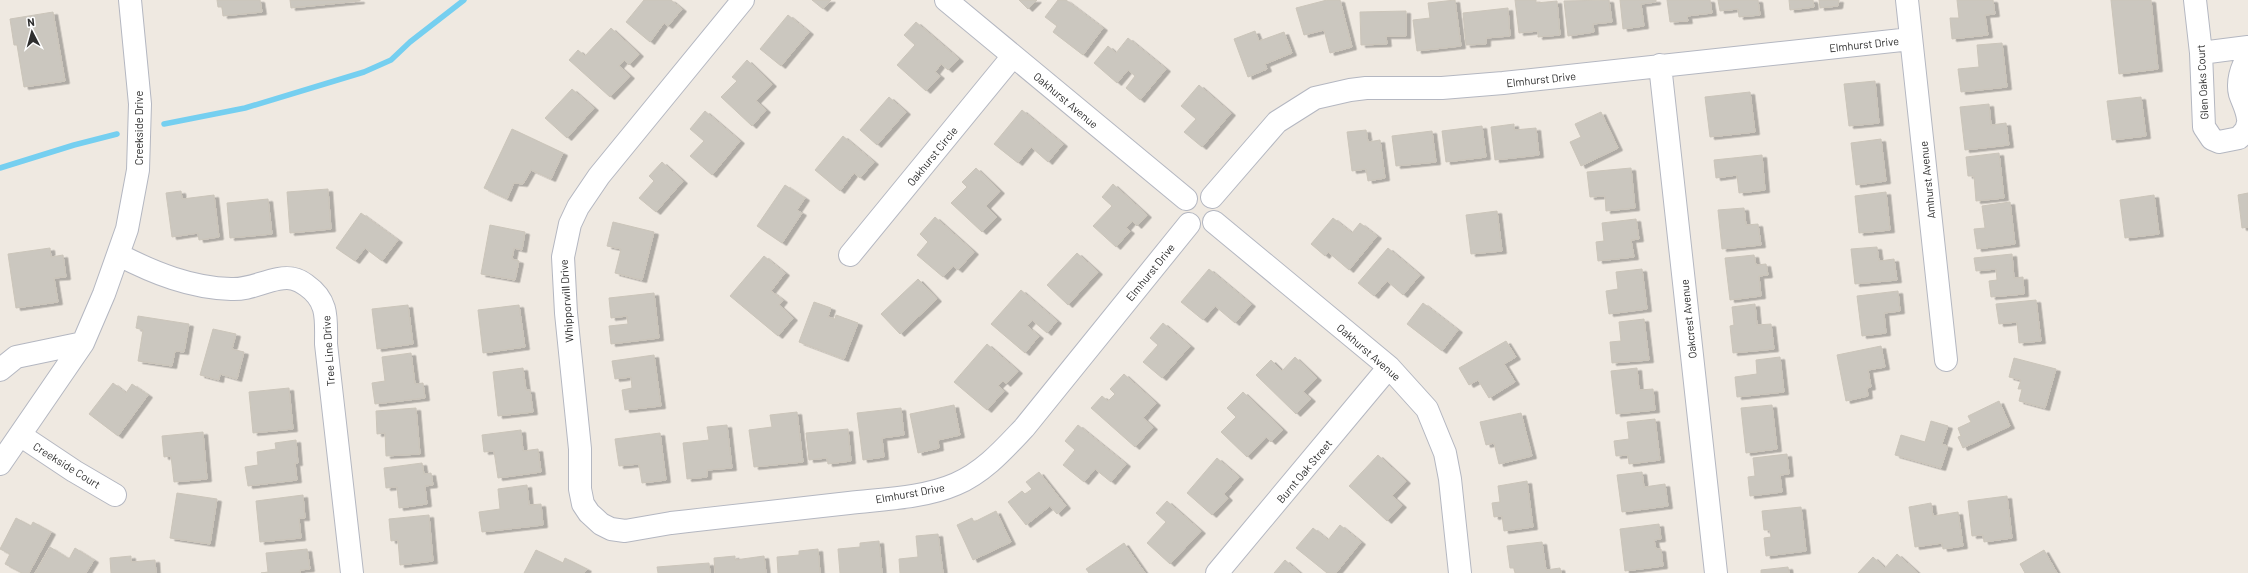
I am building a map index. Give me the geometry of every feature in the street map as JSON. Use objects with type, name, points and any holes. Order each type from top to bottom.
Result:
[{"type":"street","name":"Creekside Drive","points":[[119,255],[127,229],[138,170],[140,104],[130,0]]},
{"type":"street","name":"Whipporwill Drive","points":[[611,529],[601,524],[589,513],[583,504],[580,489],[580,449],[562,274],[565,241],[578,207],[599,176],[743,0]]},
{"type":"street","name":"Oakhurst Avenue","points":[[946,0],[1186,199]]},
{"type":"street","name":"Amhurst Avenue","points":[[1907,0],[1946,360]]},
{"type":"street","name":"Glen Oaks Court","points":[[2195,0],[2201,53],[2204,127],[2212,139],[2219,142],[2239,138],[2246,130],[2248,123]]},
{"type":"street","name":"Elmhurst Drive","points":[[1212,197],[1277,122],[1315,98],[1330,94],[1366,88],[1480,85],[1911,39]]},
{"type":"street","points":[[2201,53],[2248,47]]},
{"type":"street","name":"Oakhurst Circle","points":[[850,255],[1013,56]]},
{"type":"street","points":[[2248,58],[2244,63],[2239,85],[2240,94],[2248,119]]},
{"type":"street","name":"Oakcrest Avenue","points":[[1660,65],[1716,573]]},
{"type":"street","points":[[1199,192],[1212,197],[1219,209],[1214,222],[1202,229],[1189,224],[1182,212],[1186,199],[1199,192]]},
{"type":"street","name":"Oakhurst Avenue","points":[[1214,222],[1389,367],[1427,410],[1445,454],[1450,478],[1460,573]]},
{"type":"street","name":"Elmhurst Drive","points":[[611,529],[625,531],[670,523],[880,499],[923,493],[956,484],[974,474],[996,457],[1024,428],[1189,224]]},
{"type":"street","points":[[0,464],[83,344],[119,255]]},
{"type":"street","name":"Tree Line Drive","points":[[119,255],[147,269],[194,285],[232,289],[248,288],[280,278],[292,278],[301,281],[316,292],[322,301],[325,311],[326,344],[352,573]]},
{"type":"street","points":[[0,370],[3,366],[16,357],[83,344]]},
{"type":"street","name":"Burnt Oak Street","points":[[1217,573],[1389,367]]},
{"type":"street","name":"Creekside Court","points":[[20,435],[74,471],[115,495]]},
{"type":"building","points":[[217,0],[260,0],[262,12],[223,16],[222,7],[218,7]]},
{"type":"building","points":[[290,0],[360,0],[360,1],[291,8]]},
{"type":"building","points":[[644,0],[671,0],[682,9],[668,26],[664,23],[650,42],[626,22]]},
{"type":"building","points":[[812,0],[831,0],[823,9]]},
{"type":"building","points":[[1019,0],[1037,0],[1028,9]]},
{"type":"building","points":[[1058,0],[1066,0],[1103,28],[1083,55],[1053,32],[1057,26],[1045,17]]},
{"type":"building","points":[[1327,0],[1340,0],[1352,47],[1330,53],[1324,30],[1304,35],[1296,8]]},
{"type":"building","points":[[1455,0],[1461,46],[1417,51],[1413,20],[1430,18],[1428,3]]},
{"type":"building","points":[[1515,0],[1536,0],[1536,3],[1557,1],[1560,35],[1538,37],[1538,31],[1519,33]]},
{"type":"building","points":[[1609,0],[1612,22],[1593,24],[1594,32],[1568,36],[1564,1]]},
{"type":"building","points":[[1620,0],[1656,0],[1656,2],[1641,4],[1644,26],[1623,29]]},
{"type":"building","points":[[1667,0],[1710,0],[1712,13],[1687,16],[1688,21],[1670,22]]},
{"type":"building","points":[[1718,0],[1758,0],[1760,15],[1739,17],[1738,9],[1720,11]]},
{"type":"building","points":[[1789,0],[1813,0],[1814,7],[1790,10]]},
{"type":"building","points":[[1819,0],[1839,0],[1838,6],[1820,8]]},
{"type":"building","points":[[1957,0],[1993,0],[1995,14],[1985,15],[1988,35],[1952,39],[1950,18],[1959,18]]},
{"type":"building","points":[[2111,0],[2151,0],[2158,69],[2119,74]]},
{"type":"building","points":[[1508,8],[1510,36],[1486,38],[1486,44],[1466,45],[1463,13]]},
{"type":"building","points":[[1406,11],[1406,36],[1386,36],[1387,44],[1361,45],[1360,12]]},
{"type":"building","points":[[53,12],[65,81],[24,87],[17,45],[14,45],[10,19]]},
{"type":"building","points":[[788,15],[809,32],[781,66],[760,49]]},
{"type":"building","points":[[916,22],[959,59],[948,70],[941,64],[935,72],[940,76],[926,91],[897,65],[915,45],[904,35]]},
{"type":"building","points":[[611,28],[639,54],[629,65],[624,60],[619,66],[630,76],[610,97],[569,60],[578,50],[585,56]]},
{"type":"building","points":[[1255,31],[1259,41],[1284,32],[1292,53],[1265,64],[1267,69],[1248,77],[1234,39]]},
{"type":"building","points":[[1128,38],[1166,69],[1140,100],[1126,88],[1135,76],[1128,70],[1117,83],[1094,63],[1108,46],[1116,53]]},
{"type":"building","points":[[2002,43],[2007,87],[1961,92],[1958,69],[1979,67],[1977,45]]},
{"type":"building","points":[[747,60],[772,84],[756,101],[766,110],[752,126],[721,97],[737,81],[732,77]]},
{"type":"building","points":[[1875,81],[1879,123],[1849,126],[1844,84]]},
{"type":"building","points":[[1199,85],[1231,113],[1202,147],[1184,132],[1196,119],[1181,106]]},
{"type":"building","points":[[572,89],[594,108],[567,138],[545,118]]},
{"type":"building","points":[[1750,92],[1755,132],[1710,137],[1705,97]]},
{"type":"building","points":[[889,97],[906,112],[877,145],[860,130]]},
{"type":"building","points":[[2141,97],[2146,136],[2112,140],[2107,101]]},
{"type":"building","points":[[1989,104],[1991,125],[2006,123],[2009,145],[1965,150],[1960,107]]},
{"type":"building","points":[[1022,110],[1063,144],[1048,162],[1031,147],[1018,163],[994,144]]},
{"type":"building","points":[[705,111],[740,141],[712,175],[690,156],[704,141],[690,129]]},
{"type":"building","points":[[1601,112],[1618,148],[1581,166],[1570,142],[1581,137],[1575,124]]},
{"type":"building","points":[[1514,124],[1514,130],[1536,128],[1539,155],[1495,160],[1491,127]]},
{"type":"building","points":[[1482,126],[1486,157],[1446,162],[1442,131]]},
{"type":"building","points":[[512,129],[563,153],[551,179],[531,170],[523,184],[514,183],[507,199],[484,188]]},
{"type":"building","points":[[1366,130],[1368,142],[1380,140],[1385,178],[1368,181],[1366,169],[1352,171],[1347,132]]},
{"type":"building","points":[[1432,131],[1436,162],[1396,166],[1392,136]]},
{"type":"building","points":[[843,136],[874,162],[860,178],[854,173],[840,191],[815,170]]},
{"type":"building","points":[[1881,139],[1886,181],[1856,185],[1851,143]]},
{"type":"building","points":[[1999,153],[2004,198],[1976,201],[1974,176],[1968,176],[1966,157]]},
{"type":"building","points":[[1762,155],[1765,190],[1739,193],[1737,175],[1716,178],[1714,160]]},
{"type":"building","points":[[662,162],[683,181],[656,212],[639,198],[654,181],[649,176]]},
{"type":"building","points":[[976,168],[1000,191],[986,206],[997,217],[982,232],[951,203],[967,187],[962,182]]},
{"type":"building","points":[[1631,168],[1635,208],[1606,211],[1605,196],[1590,197],[1587,172]]},
{"type":"building","points":[[1113,184],[1147,215],[1137,226],[1132,221],[1126,228],[1130,231],[1116,247],[1093,226],[1112,206],[1102,197]]},
{"type":"building","points":[[785,185],[805,198],[797,210],[802,213],[782,243],[757,226]]},
{"type":"building","points":[[328,189],[331,229],[290,233],[287,192]]},
{"type":"building","points":[[181,191],[182,199],[214,195],[219,237],[199,240],[198,233],[172,237],[166,193]]},
{"type":"building","points":[[1886,192],[1890,230],[1859,233],[1855,196]]},
{"type":"building","points":[[2248,193],[2248,227],[2242,228],[2238,195]]},
{"type":"building","points":[[2154,195],[2159,234],[2125,238],[2120,200]]},
{"type":"building","points":[[268,199],[272,234],[230,238],[227,203]]},
{"type":"building","points":[[2010,202],[2015,244],[1977,249],[1974,229],[1985,228],[1982,206]]},
{"type":"building","points":[[1744,208],[1746,225],[1758,224],[1761,245],[1722,249],[1718,210]]},
{"type":"building","points":[[1497,211],[1502,251],[1471,254],[1466,215]]},
{"type":"building","points":[[361,213],[398,240],[382,261],[365,248],[355,261],[336,248]]},
{"type":"building","points":[[935,217],[974,252],[958,270],[953,266],[943,277],[917,255],[928,242],[920,234]]},
{"type":"building","points":[[1333,218],[1352,233],[1360,223],[1377,236],[1349,270],[1328,252],[1325,256],[1311,244]]},
{"type":"building","points":[[1636,219],[1639,239],[1631,240],[1634,257],[1598,261],[1596,242],[1604,241],[1602,223]]},
{"type":"building","points":[[613,222],[654,232],[642,280],[615,273],[621,249],[607,246]]},
{"type":"building","points":[[490,225],[525,232],[522,250],[514,248],[512,259],[519,261],[515,280],[481,274]]},
{"type":"building","points":[[1877,247],[1879,261],[1894,259],[1897,280],[1855,284],[1851,249]]},
{"type":"building","points":[[50,248],[51,257],[63,255],[66,277],[54,278],[58,302],[16,308],[8,254]]},
{"type":"building","points":[[1388,248],[1420,275],[1403,295],[1387,281],[1374,296],[1358,283]]},
{"type":"building","points":[[1077,253],[1098,272],[1068,305],[1047,285]]},
{"type":"building","points":[[2012,254],[2014,278],[2023,277],[2024,294],[1991,297],[1989,281],[1997,280],[1996,269],[1976,271],[1974,258]]},
{"type":"building","points":[[1754,255],[1756,265],[1766,264],[1768,275],[1759,276],[1761,296],[1730,300],[1725,258]]},
{"type":"building","points":[[764,256],[785,273],[771,291],[783,300],[779,305],[793,318],[778,336],[730,296]]},
{"type":"building","points":[[1209,269],[1251,304],[1235,323],[1215,306],[1203,320],[1181,302]]},
{"type":"building","points":[[1642,269],[1647,309],[1609,314],[1606,291],[1618,289],[1616,272]]},
{"type":"building","points":[[918,279],[937,299],[900,334],[881,314]]},
{"type":"building","points":[[1021,290],[1057,321],[1047,333],[1032,320],[1027,326],[1039,336],[1025,353],[991,324]]},
{"type":"building","points":[[1898,291],[1900,311],[1884,313],[1886,333],[1862,336],[1857,296]]},
{"type":"building","points":[[654,293],[659,338],[611,344],[609,326],[628,324],[627,316],[611,318],[609,298]]},
{"type":"building","points":[[2036,300],[2041,341],[2019,343],[2017,322],[1999,324],[1996,304]]},
{"type":"building","points":[[814,302],[831,308],[828,317],[835,319],[836,315],[858,323],[844,359],[799,342]]},
{"type":"building","points":[[1423,303],[1458,330],[1442,351],[1407,324]]},
{"type":"building","points":[[1755,304],[1757,325],[1771,324],[1774,349],[1733,353],[1730,326],[1734,325],[1732,307]]},
{"type":"building","points":[[408,305],[413,344],[377,349],[372,309]]},
{"type":"building","points":[[519,305],[525,347],[483,353],[478,310]]},
{"type":"building","points":[[138,316],[189,324],[184,352],[175,351],[172,366],[138,361],[143,330],[136,328]]},
{"type":"building","points":[[1644,319],[1649,360],[1612,363],[1610,342],[1621,341],[1619,322]]},
{"type":"building","points":[[1163,323],[1190,346],[1162,378],[1143,362],[1158,345],[1150,338]]},
{"type":"building","points":[[213,329],[236,334],[232,349],[244,352],[237,379],[220,374],[219,380],[200,375]]},
{"type":"building","points":[[1506,341],[1516,357],[1504,364],[1515,382],[1489,398],[1478,380],[1469,385],[1459,368]]},
{"type":"building","points":[[987,344],[1018,371],[1006,384],[1003,381],[998,386],[1004,391],[987,410],[954,382]]},
{"type":"building","points":[[1881,346],[1885,367],[1868,370],[1871,387],[1867,388],[1868,396],[1846,401],[1837,355]]},
{"type":"building","points":[[411,353],[415,384],[423,383],[425,398],[375,404],[372,383],[385,381],[382,357]]},
{"type":"building","points":[[654,355],[661,406],[625,410],[622,390],[632,388],[631,377],[615,379],[612,361]]},
{"type":"building","points":[[1295,357],[1317,378],[1303,392],[1311,399],[1296,414],[1256,375],[1271,360],[1282,371]]},
{"type":"building","points":[[1780,357],[1784,392],[1737,397],[1735,377],[1757,374],[1756,360]]},
{"type":"building","points":[[2014,358],[2056,369],[2045,408],[2019,401],[2022,389],[2018,389],[2021,380],[2009,377]]},
{"type":"building","points":[[523,368],[526,390],[530,390],[533,412],[498,416],[493,372]]},
{"type":"building","points":[[1637,368],[1639,390],[1653,389],[1655,410],[1616,414],[1611,371]]},
{"type":"building","points":[[1124,374],[1156,403],[1143,418],[1153,427],[1135,447],[1091,408],[1102,396],[1108,401],[1115,394],[1110,389]]},
{"type":"building","points":[[113,383],[126,393],[132,384],[148,395],[118,436],[89,414]]},
{"type":"building","points":[[289,388],[293,429],[253,433],[249,392]]},
{"type":"building","points":[[1243,392],[1283,430],[1271,442],[1266,437],[1247,457],[1221,432],[1236,417],[1227,408]]},
{"type":"building","points":[[1999,401],[2010,426],[1963,448],[1958,437],[1961,436],[1958,428],[1971,422],[1968,416]]},
{"type":"building","points":[[954,405],[960,435],[938,440],[939,448],[918,453],[910,414]]},
{"type":"building","points":[[1772,405],[1777,449],[1746,453],[1741,408]]},
{"type":"building","points":[[416,408],[420,454],[386,456],[385,433],[377,434],[376,411]]},
{"type":"building","points":[[901,408],[904,435],[882,438],[884,457],[863,460],[857,413]]},
{"type":"building","points":[[797,412],[803,462],[754,467],[749,430],[772,427],[770,415]]},
{"type":"building","points":[[1521,413],[1532,456],[1499,464],[1494,443],[1486,445],[1480,422]]},
{"type":"building","points":[[1655,419],[1660,460],[1629,464],[1628,455],[1616,456],[1614,441],[1629,439],[1627,422]]},
{"type":"building","points":[[1931,421],[1948,426],[1942,444],[1948,446],[1941,468],[1895,455],[1901,435],[1925,442]]},
{"type":"building","points":[[727,425],[732,468],[707,470],[707,477],[687,479],[683,443],[709,440],[707,427]]},
{"type":"building","points":[[1078,425],[1126,464],[1111,482],[1095,469],[1084,482],[1063,465],[1075,450],[1065,441]]},
{"type":"building","points":[[848,429],[851,461],[828,464],[827,458],[809,460],[806,433]]},
{"type":"building","points":[[521,430],[523,451],[538,449],[541,472],[498,478],[494,451],[484,452],[482,435]]},
{"type":"building","points":[[203,432],[207,479],[174,482],[171,456],[164,457],[162,436]]},
{"type":"building","points":[[660,433],[666,480],[642,483],[639,464],[619,466],[615,439]]},
{"type":"building","points":[[296,440],[298,463],[295,463],[297,480],[248,486],[245,467],[258,465],[257,452],[276,449],[275,443]]},
{"type":"building","points":[[1787,454],[1789,474],[1780,475],[1782,492],[1750,496],[1748,477],[1755,476],[1753,458]]},
{"type":"building","points":[[1378,455],[1406,481],[1392,496],[1402,505],[1387,521],[1349,486]]},
{"type":"building","points":[[1217,458],[1239,477],[1224,494],[1228,498],[1212,515],[1187,493]]},
{"type":"building","points":[[422,463],[424,474],[431,473],[433,485],[425,486],[427,504],[399,508],[397,487],[386,488],[384,468]]},
{"type":"building","points":[[1039,472],[1066,506],[1057,514],[1050,506],[1026,525],[1008,502],[1022,491],[1025,494],[1032,489],[1026,482]]},
{"type":"building","points":[[1642,472],[1644,487],[1665,484],[1668,506],[1622,512],[1617,475]]},
{"type":"building","points":[[1527,481],[1533,527],[1504,531],[1502,516],[1494,517],[1492,503],[1500,502],[1498,486]]},
{"type":"building","points":[[527,485],[529,505],[541,504],[543,525],[482,532],[479,512],[500,509],[498,489]]},
{"type":"building","points":[[177,493],[217,499],[210,544],[170,538]]},
{"type":"building","points":[[303,495],[305,518],[299,518],[301,538],[260,542],[256,501]]},
{"type":"building","points":[[2007,496],[2012,538],[1984,542],[1983,535],[1972,536],[1968,501]]},
{"type":"building","points":[[1167,501],[1201,531],[1170,564],[1147,543],[1166,522],[1156,513]]},
{"type":"building","points":[[1931,503],[1933,516],[1958,512],[1963,546],[1943,549],[1942,543],[1915,547],[1909,507]]},
{"type":"building","points":[[1801,507],[1806,551],[1766,556],[1764,538],[1771,537],[1770,530],[1764,530],[1762,511]]},
{"type":"building","points":[[996,511],[1011,542],[973,560],[957,525],[972,518],[974,522]]},
{"type":"building","points":[[429,515],[433,561],[400,565],[398,540],[391,541],[389,519]]},
{"type":"building","points":[[16,518],[31,526],[33,522],[51,532],[29,573],[22,573],[5,564],[10,554],[0,549]]},
{"type":"building","points":[[1659,524],[1661,539],[1654,540],[1656,549],[1661,549],[1663,566],[1625,571],[1620,529]]},
{"type":"building","points":[[1340,525],[1361,542],[1336,573],[1327,573],[1296,548],[1313,528],[1328,540]]},
{"type":"building","points":[[938,534],[943,573],[900,573],[899,559],[918,557],[916,536]]},
{"type":"building","points":[[879,541],[882,573],[840,573],[838,549],[860,547],[860,543]]},
{"type":"building","points":[[1542,542],[1546,570],[1560,568],[1561,573],[1515,573],[1514,568],[1510,568],[1507,546]]},
{"type":"building","points":[[1124,543],[1145,573],[1089,573],[1086,569]]},
{"type":"building","points":[[50,547],[69,559],[75,548],[94,560],[86,573],[35,573]]},
{"type":"building","points":[[307,549],[310,569],[300,570],[300,573],[261,573],[268,572],[266,553]]},
{"type":"building","points":[[818,549],[820,573],[778,573],[777,557],[799,555],[799,551]]},
{"type":"building","points":[[536,550],[563,563],[565,558],[587,569],[584,573],[524,573]]},
{"type":"building","points":[[2044,550],[2057,573],[2025,573],[2020,564]]},
{"type":"building","points":[[1897,554],[1918,573],[1858,573],[1873,557],[1885,568]]},
{"type":"building","points":[[131,556],[131,562],[155,560],[156,573],[111,573],[110,558]]},
{"type":"building","points":[[735,556],[735,560],[764,556],[766,573],[715,573],[714,558]]},
{"type":"building","points":[[1285,560],[1300,573],[1274,573]]},
{"type":"building","points":[[709,563],[710,573],[658,573],[657,567]]},
{"type":"building","points":[[1788,567],[1789,573],[1761,573],[1761,570]]},
{"type":"waterway","points":[[164,124],[245,108],[364,72],[391,60],[410,42],[464,0]]},
{"type":"waterway","points":[[0,168],[74,145],[117,134]]}]
